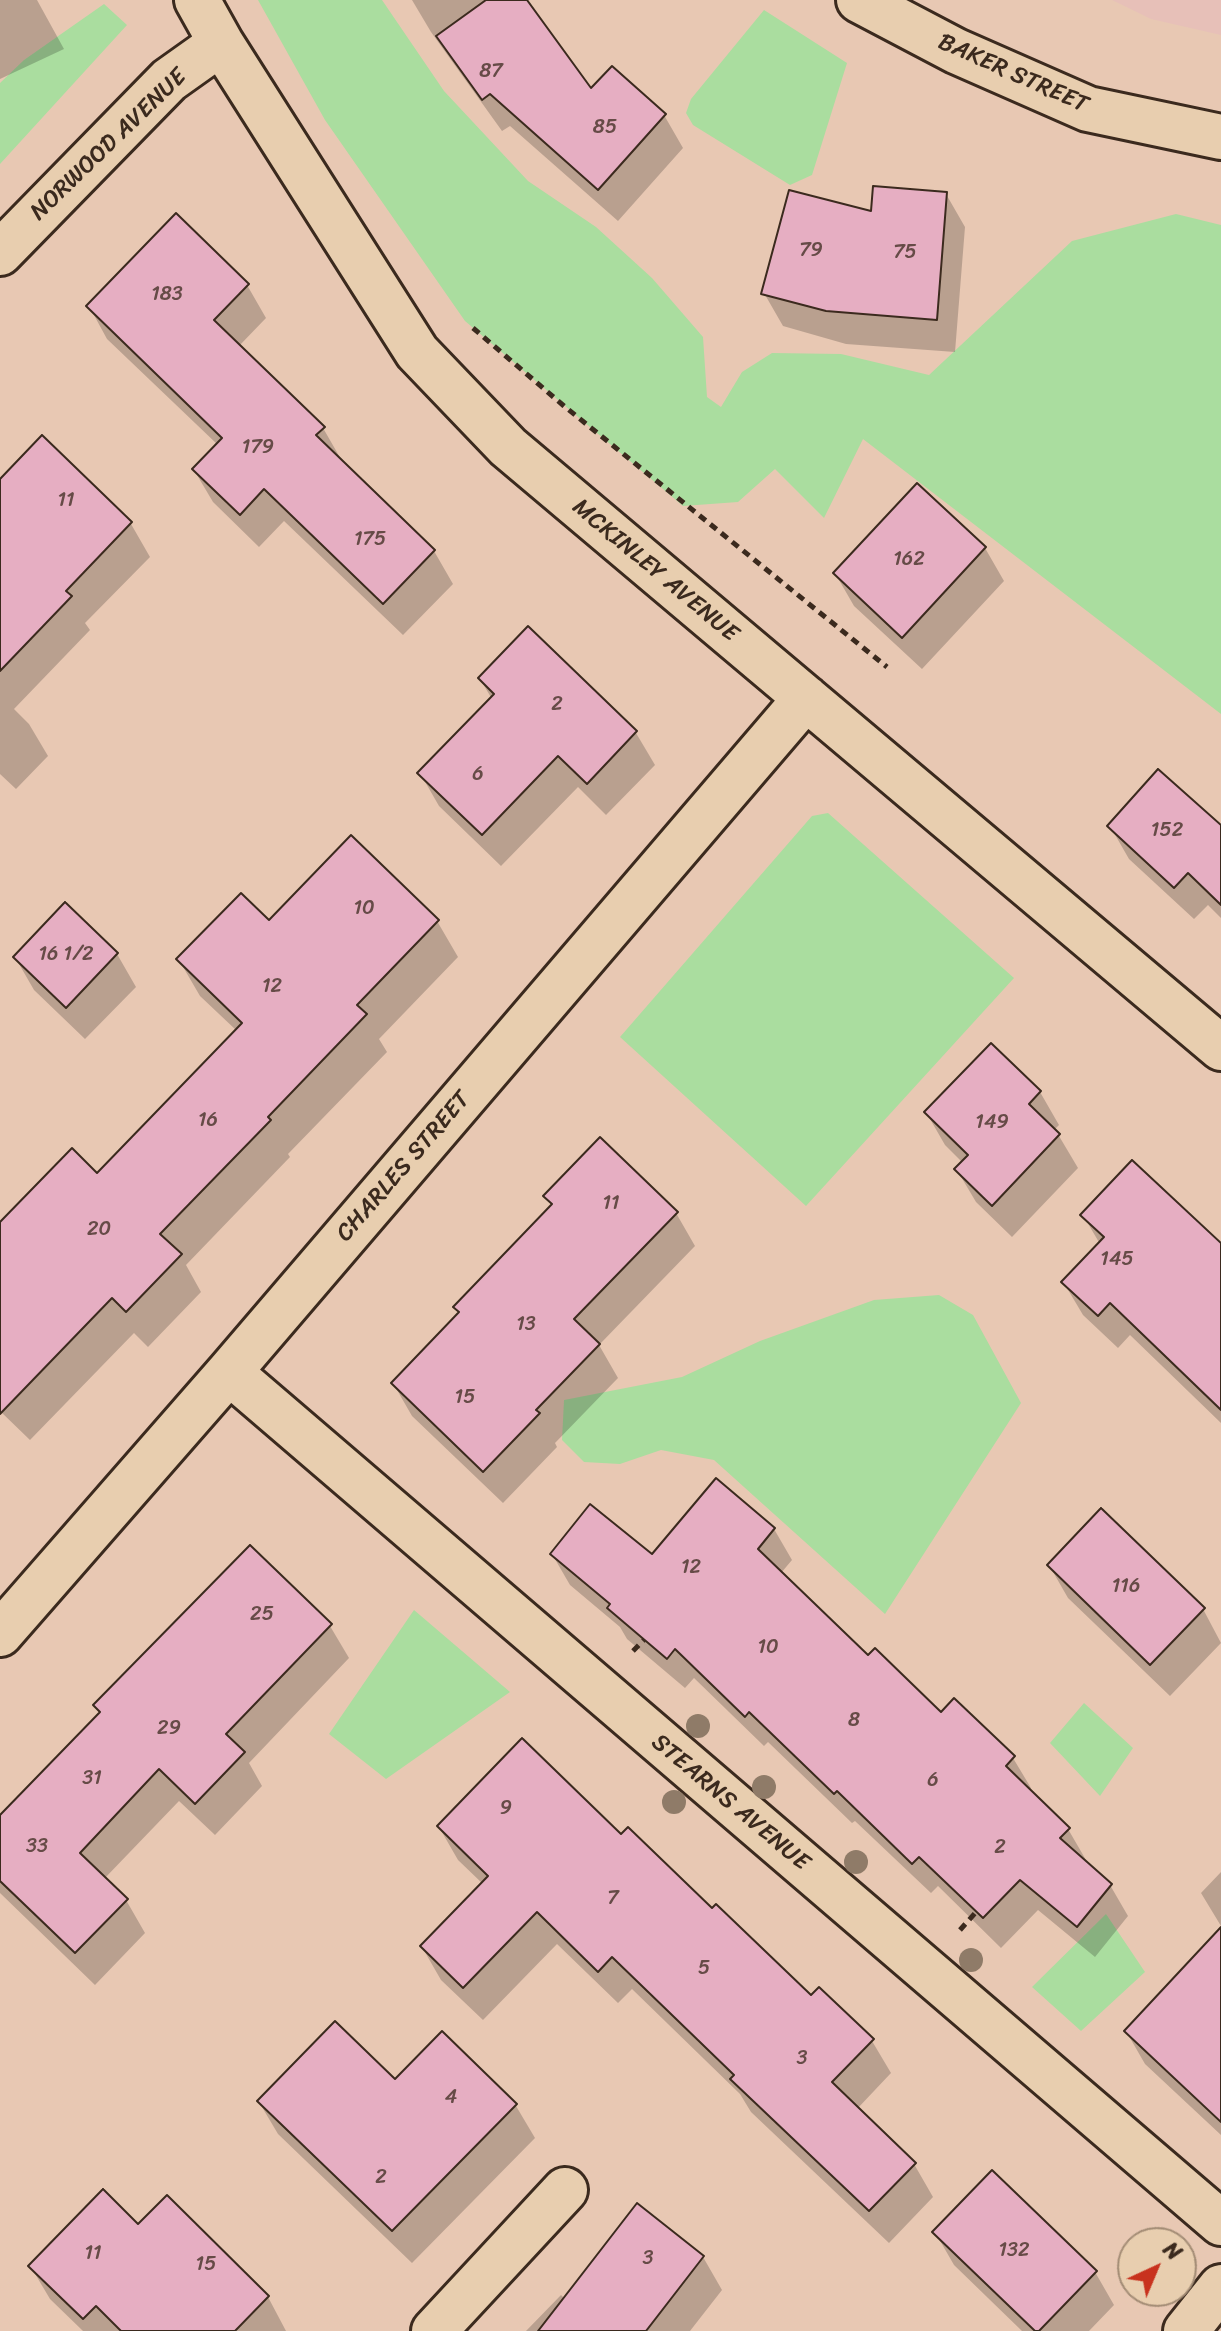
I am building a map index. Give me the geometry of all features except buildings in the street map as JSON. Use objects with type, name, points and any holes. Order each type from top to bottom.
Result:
[{"type":"street","name":"MCKINLEY AVENUE","points":[[197,0],[221,43],[417,352],[508,447],[1221,1048]]},
{"type":"street","name":"BAKER STREET","points":[[859,0],[956,51],[1088,109],[1221,137]]},
{"type":"street","name":"NORWOOD AVENUE","points":[[0,253],[169,80],[221,43]]},
{"type":"street","name":"CHARLES STREET","points":[[0,1634],[229,1372],[806,698]]},
{"type":"street","name":"STEARNS AVENUE","points":[[229,1372],[1221,2223]]},
{"type":"street","points":[[434,2331],[565,2190]]},
{"type":"street","points":[[1186,2331],[1221,2287]]},
{"type":"path","points":[[465,321],[577,416],[887,667]]},
{"type":"path","points":[[632,1652],[644,1640]]},
{"type":"path","points":[[959,1930],[976,1912]]},
{"type":"shaded area","points":[[1112,0],[1221,0],[1221,35],[1151,19]]},
{"type":"green space","points":[[258,0],[382,0],[444,91],[528,181],[596,227],[652,278],[703,337],[707,397],[721,407],[742,372],[772,353],[841,354],[929,375],[1072,241],[1176,214],[1221,225],[1221,714],[863,439],[824,518],[775,469],[738,502],[683,506],[465,321],[325,120]]},
{"type":"green space","points":[[104,4],[127,25],[0,164],[0,83],[24,60]]},
{"type":"green space","points":[[764,10],[847,63],[812,175],[790,185],[693,125],[686,113],[691,99]]},
{"type":"green space","points":[[828,813],[1014,978],[806,1206],[620,1037],[812,816]]},
{"type":"green space","points":[[939,1295],[973,1315],[1021,1403],[885,1614],[714,1460],[661,1450],[620,1464],[584,1462],[562,1440],[564,1400],[682,1377],[760,1341],[874,1300]]},
{"type":"green space","points":[[414,1610],[510,1692],[386,1779],[329,1734]]},
{"type":"green space","points":[[1084,1703],[1133,1748],[1100,1796],[1050,1743]]},
{"type":"green space","points":[[1106,1914],[1145,1972],[1081,2031],[1032,1987]]}]
